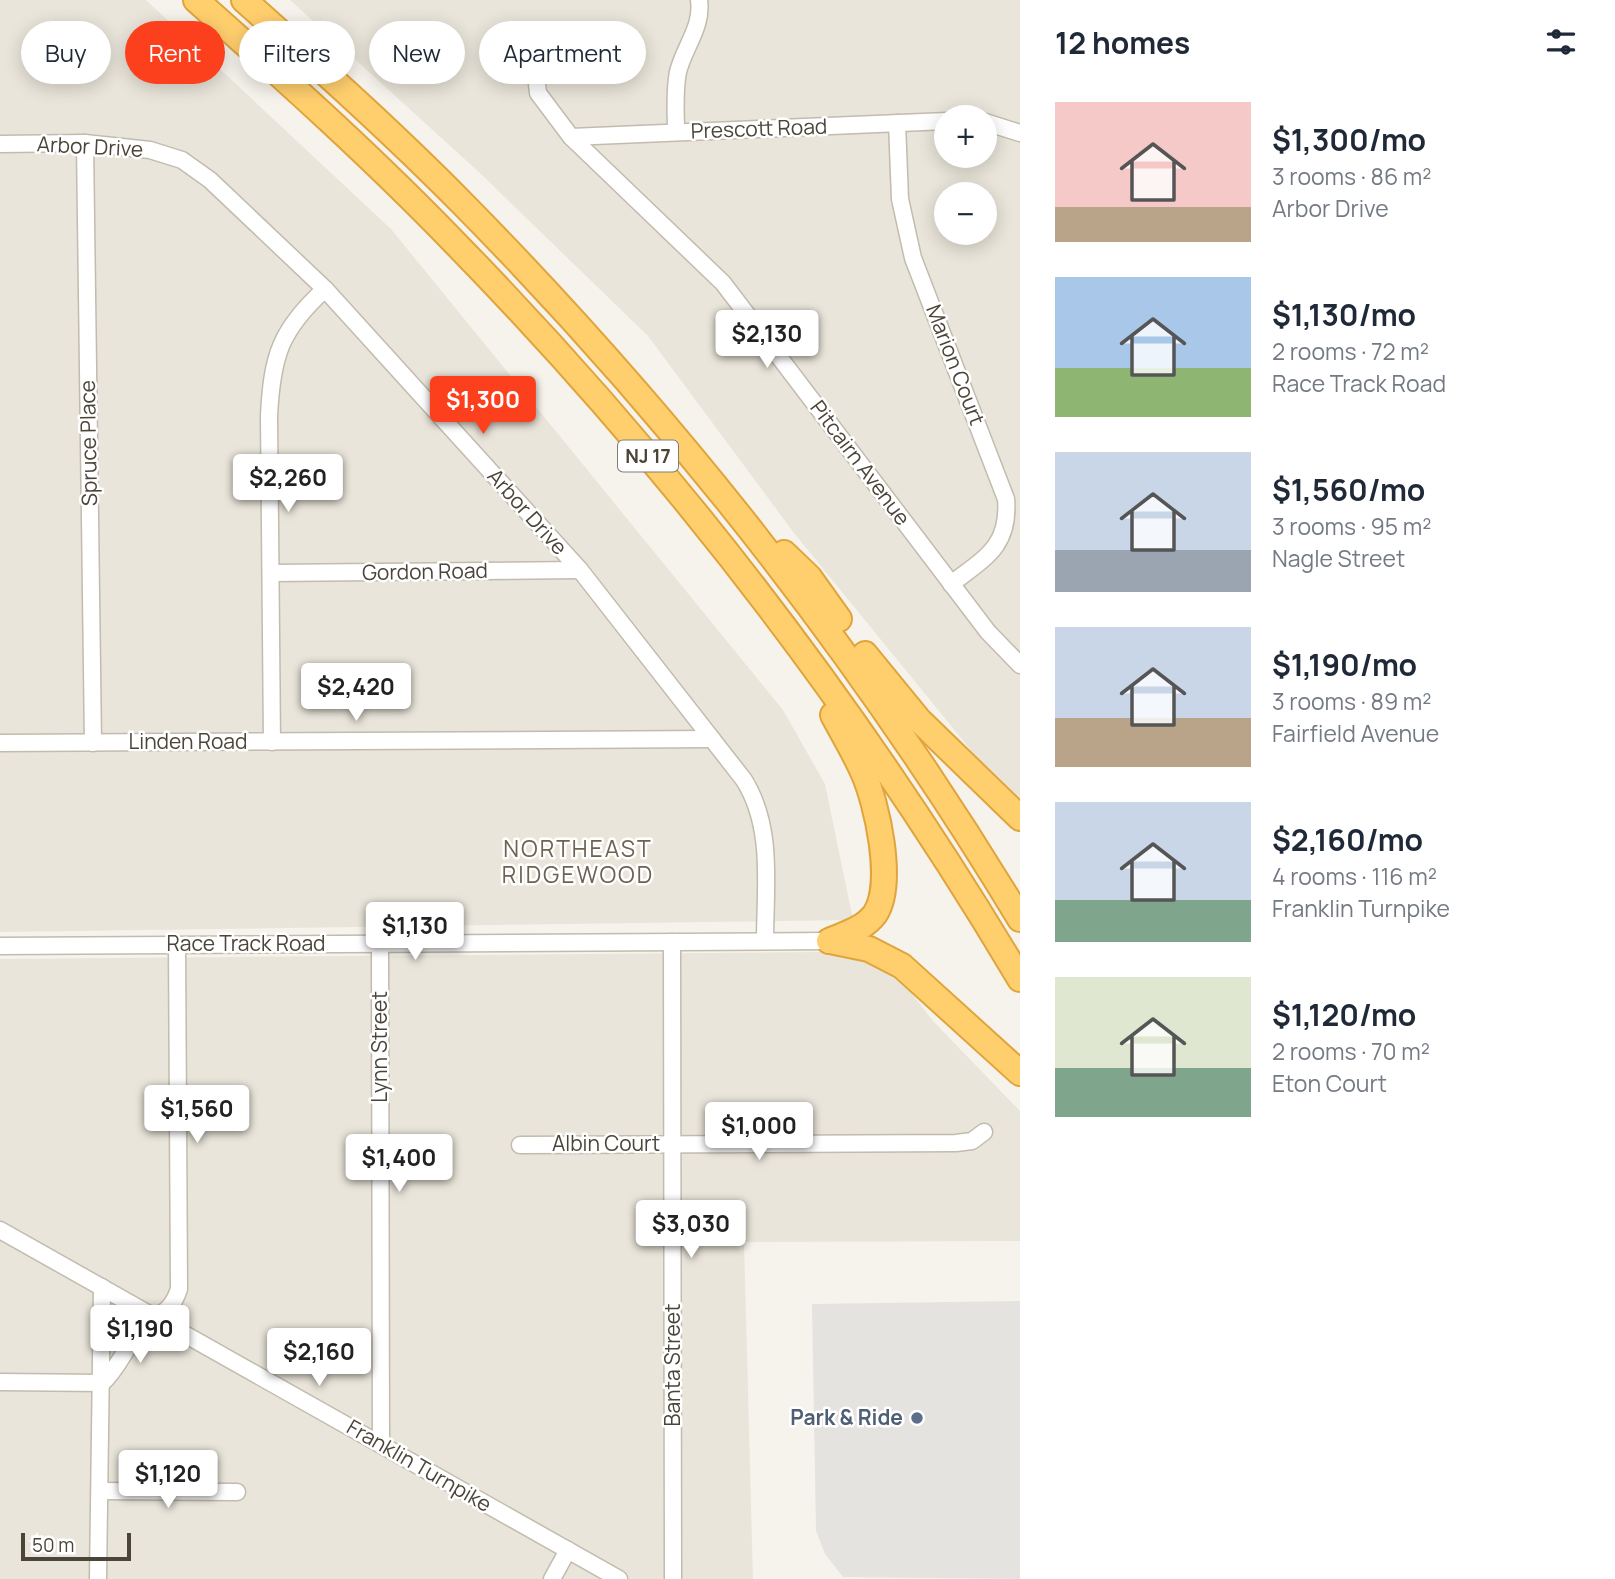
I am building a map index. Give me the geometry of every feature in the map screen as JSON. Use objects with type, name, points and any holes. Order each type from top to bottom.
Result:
[{"type":"highway","name":"NJ 17","points":[[197,0],[359,148],[493,281],[637,442],[788,631],[904,795],[1020,979]]},
{"type":"highway","name":"NJ 17","points":[[244,0],[384,127],[471,213],[573,320],[715,484],[863,679],[954,813],[1020,919]]},
{"type":"highway","points":[[715,484],[809,577],[878,671],[919,720],[1020,818]]},
{"type":"highway","points":[[788,631],[863,772],[878,832],[884,884],[880,904],[861,927],[829,941]]},
{"type":"highway","points":[[829,941],[869,949],[902,966],[1020,1073]]},
{"type":"street","points":[[676,132],[677,78],[697,27],[700,15],[699,0]]},
{"type":"street","name":"Pitcairn Avenue","points":[[537,84],[538,93],[571,137],[723,283],[988,632],[1020,666]]},
{"type":"street","name":"Prescott Road","points":[[571,137],[934,122]]},
{"type":"street","name":"Marion Court","points":[[897,123],[900,199],[913,258],[1006,499],[1007,516],[999,543],[991,554],[951,584]]},
{"type":"street","points":[[997,126],[1020,133]]},
{"type":"street","name":"Arbor Drive","points":[[0,144],[85,143],[150,150],[182,160],[227,194],[325,289],[580,570],[748,786],[761,817],[765,842],[765,941]]},
{"type":"street","name":"Spruce Place","points":[[85,143],[93,743]]},
{"type":"street","points":[[271,741],[269,416],[274,363],[286,332],[296,317],[325,289]]},
{"type":"street","name":"Gordon Road","points":[[271,573],[580,570]]},
{"type":"street","name":"Linden Road","points":[[0,743],[712,739]]},
{"type":"street","name":"Race Track Road","points":[[0,946],[829,941]]},
{"type":"street","name":"Banta Street","points":[[672,942],[673,1579]]},
{"type":"street","name":"Lynn Street","points":[[380,944],[381,1444]]},
{"type":"street","points":[[0,1382],[102,1383],[115,1370],[139,1332],[171,1307],[175,1300],[179,1283],[177,945]]},
{"type":"street","name":"Albin Court","points":[[520,1145],[956,1143],[972,1141],[984,1132]]},
{"type":"street","name":"Franklin Turnpike","points":[[0,1230],[619,1579]]},
{"type":"street","points":[[98,1579],[102,1287]]},
{"type":"street","points":[[100,1491],[237,1492]]},
{"type":"street","points":[[552,1579],[568,1550]]},
{"type":"shaded area","points":[[0,0],[146,0],[168,21],[125,21],[125,84],[225,84],[225,74],[391,229],[783,710],[825,784],[853,920],[0,932]]},
{"type":"shaded area","points":[[290,0],[1020,0],[1020,798],[974,754],[794,533],[648,336],[482,175],[382,84],[465,84],[465,21],[369,21],[369,72],[355,59],[355,21],[313,21]]},
{"type":"shaded area","points":[[825,952],[871,962],[902,981],[933,1021],[1020,1111],[1020,1241],[744,1242],[753,1579],[0,1579],[0,959]]},
{"type":"shaded area","name":"Park & Ride","points":[[1020,1301],[1020,1579],[843,1577],[825,1554],[816,1531],[812,1304]]},
{"type":"place","name":"Park & Ride","points":[[917,1418]]},
{"type":"district","name":"NORTHEAST RIDGEWOOD","points":[[578,862]]}]
